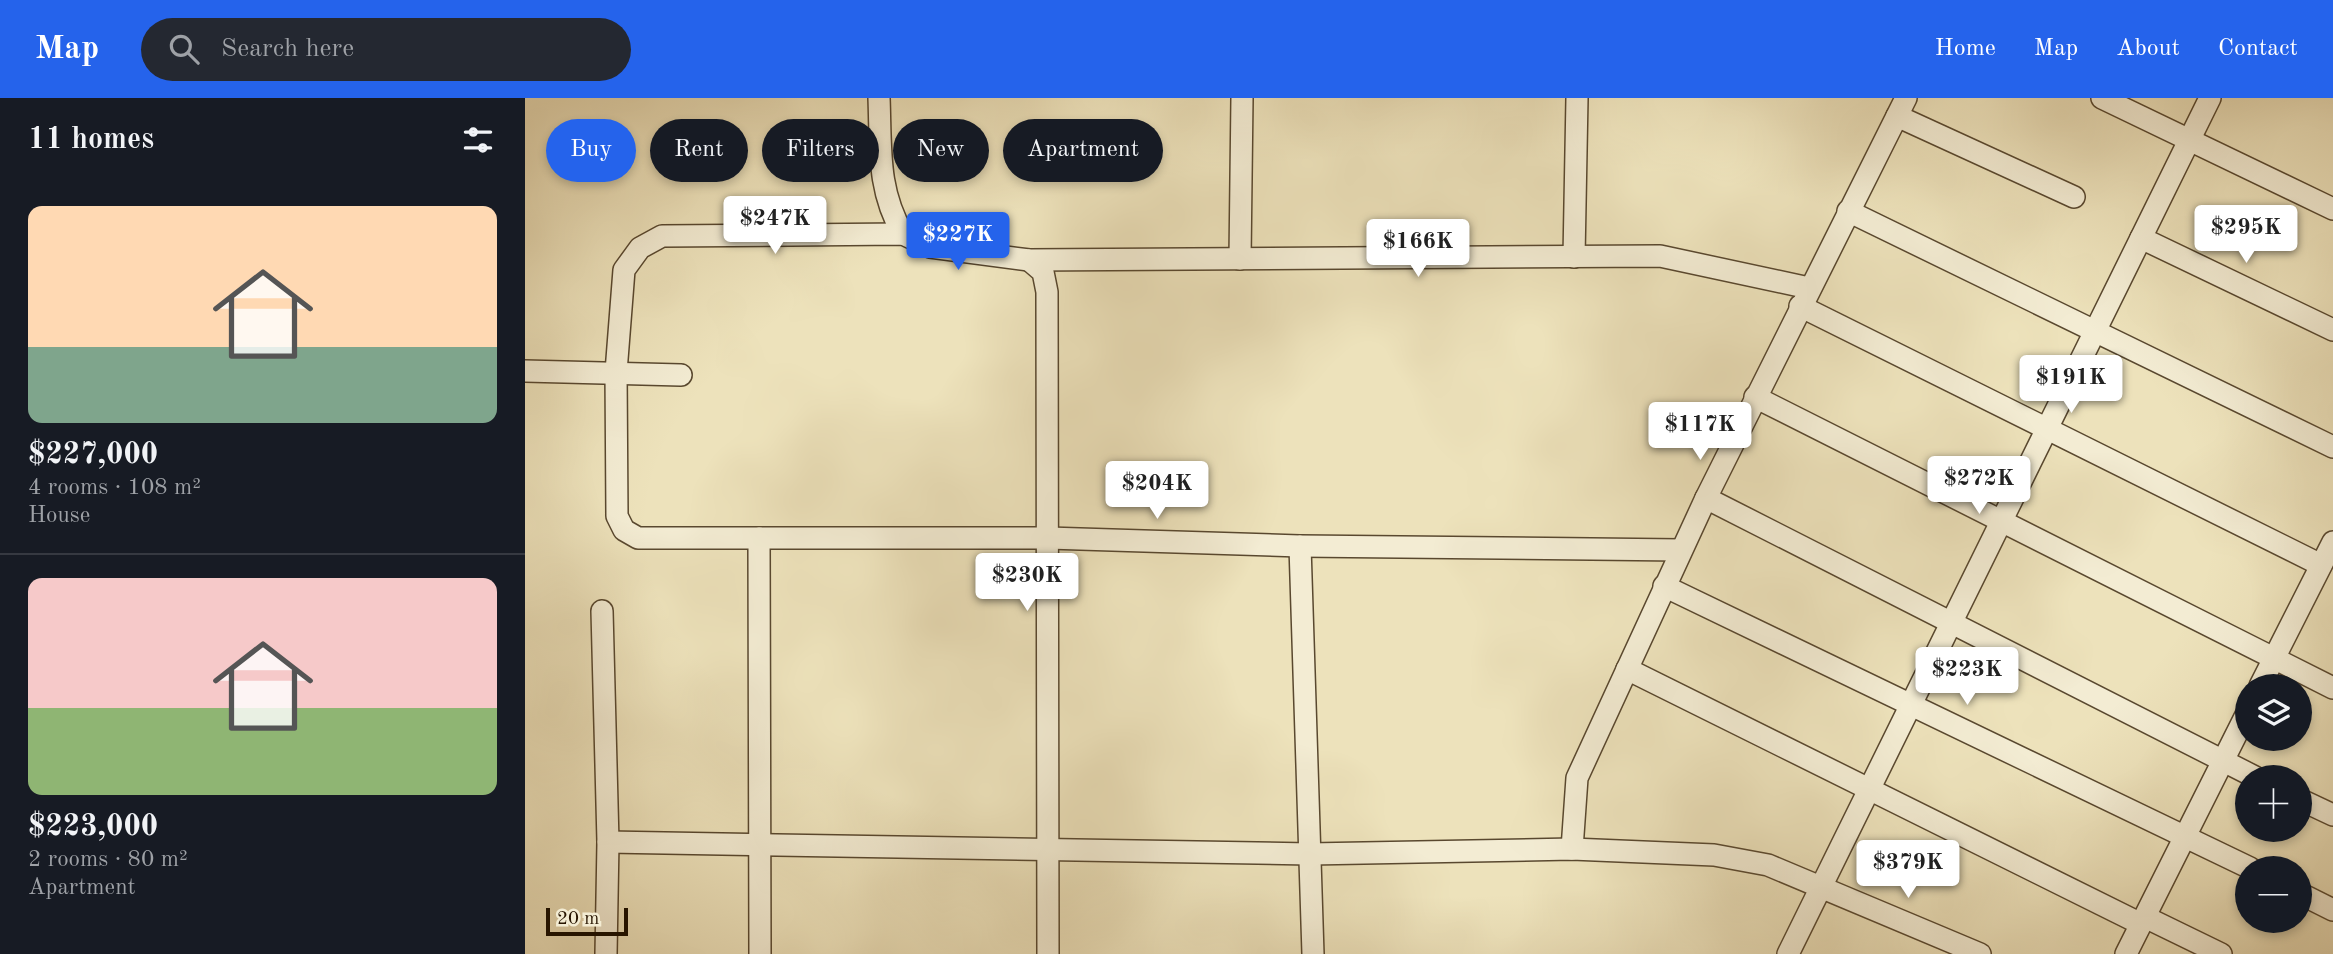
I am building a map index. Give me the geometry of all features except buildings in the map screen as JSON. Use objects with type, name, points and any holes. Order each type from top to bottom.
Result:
[{"type":"street","points":[[879,98],[882,175],[889,211],[903,234]]},
{"type":"street","points":[[1240,259],[1242,98]]},
{"type":"street","points":[[1574,257],[1577,98]]},
{"type":"street","points":[[2102,98],[2333,209]]},
{"type":"street","points":[[1788,954],[2210,98]]},
{"type":"street","points":[[1571,849],[1577,778],[1706,498],[1901,107],[2074,197]]},
{"type":"street","points":[[1848,211],[2333,447]]},
{"type":"street","points":[[1681,550],[1300,546],[1048,538],[638,538],[624,530],[617,516],[616,372],[624,270],[640,248],[661,236],[903,234],[930,247],[1029,261],[1660,256],[1805,297],[2323,575]]},
{"type":"street","points":[[2141,238],[2333,330]]},
{"type":"street","points":[[1029,261],[1043,272],[1047,292],[1048,954]]},
{"type":"street","points":[[525,371],[681,375]]},
{"type":"street","points":[[1755,397],[2333,688]]},
{"type":"street","points":[[1706,498],[2235,767]]},
{"type":"street","points":[[759,538],[760,954]]},
{"type":"street","points":[[2266,674],[2323,575],[2333,542]]},
{"type":"street","points":[[1300,546],[1313,954]]},
{"type":"street","points":[[1664,586],[2235,860]]},
{"type":"street","points":[[602,611],[608,842],[606,954]]},
{"type":"street","points":[[1627,669],[2143,920],[2221,954]]},
{"type":"street","points":[[2126,954],[2235,737]]},
{"type":"street","points":[[2312,806],[2333,816]]},
{"type":"street","points":[[608,842],[1310,854],[1571,849],[1740,858],[1769,864],[1980,954]]},
{"type":"street","points":[[2312,900],[2333,911]]}]
